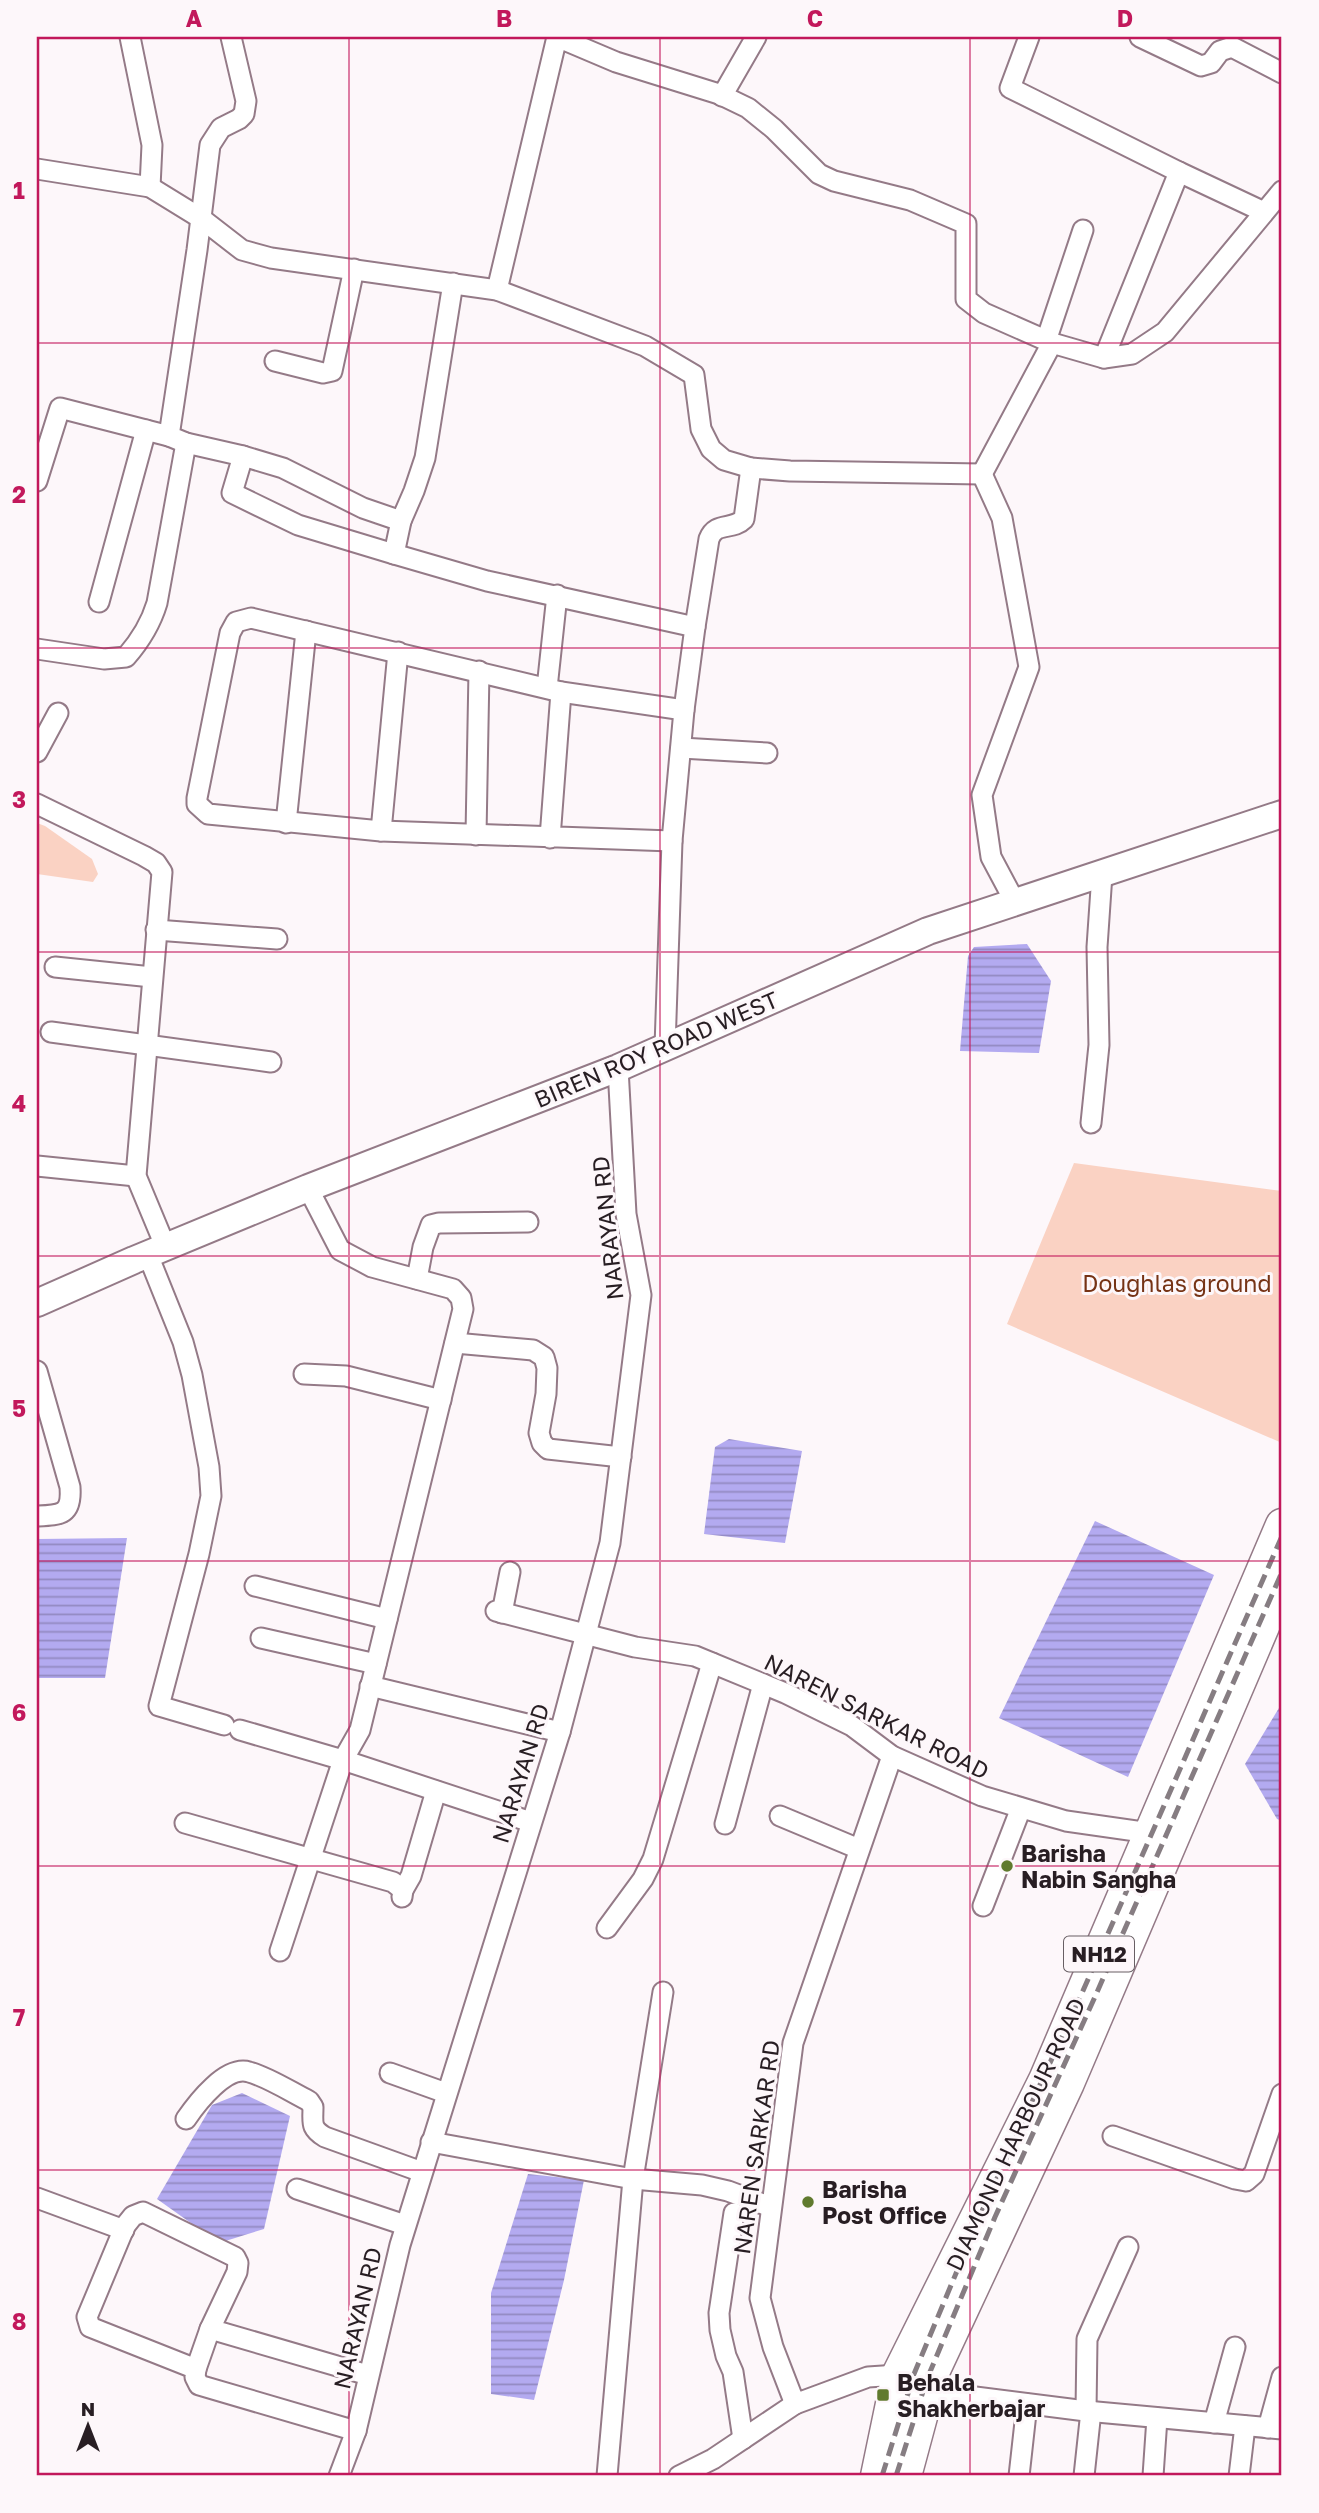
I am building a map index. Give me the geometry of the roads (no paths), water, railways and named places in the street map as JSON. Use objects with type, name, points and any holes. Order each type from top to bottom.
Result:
[{"type":"highway","name":"DIAMOND HARBOUR ROAD","points":[[905,2476],[933,2372],[1045,2080],[1282,1525]]},
{"type":"highway","name":"DIAMOND HARBOUR ROAD","points":[[877,2476],[898,2375],[1068,2084],[1280,1593]]},
{"type":"main road","name":"BIREN ROY ROAD WEST","points":[[37,1303],[308,1188],[618,1068],[928,931],[1282,814]]},
{"type":"street","points":[[130,37],[152,145],[150,187]]},
{"type":"street","points":[[37,649],[104,659],[126,657],[153,617],[177,440],[210,145],[221,128],[239,120],[244,114],[246,101],[231,37]]},
{"type":"street","points":[[497,290],[557,37],[615,62],[722,96],[748,108],[774,129],[819,174],[845,184],[910,200],[966,224],[966,299],[984,313],[1049,342],[1104,358],[1132,354],[1165,332],[1282,191]]},
{"type":"street","points":[[722,96],[756,37]]},
{"type":"street","points":[[1029,37],[1010,88],[1264,212]]},
{"type":"street","points":[[1140,37],[1201,66],[1211,63],[1220,51],[1232,47],[1282,73]]},
{"type":"street","points":[[37,169],[150,187],[202,219],[242,250],[271,258],[497,290],[645,346],[694,375],[701,429],[711,449],[724,460],[751,468],[816,472],[982,474]]},
{"type":"street","points":[[1104,358],[1180,172]]},
{"type":"street","points":[[982,474],[1049,342],[1083,230]]},
{"type":"street","points":[[275,362],[323,373],[332,371],[354,269]]},
{"type":"street","points":[[394,554],[401,521],[425,458],[453,283]]},
{"type":"street","points":[[37,481],[60,408],[283,468],[363,508],[401,521]]},
{"type":"street","points":[[100,602],[146,430]]},
{"type":"street","points":[[243,456],[232,493],[298,525],[487,581],[695,627]]},
{"type":"street","points":[[665,1047],[673,841],[684,710],[695,627],[712,531],[719,526],[740,523],[744,519],[751,468]]},
{"type":"street","points":[[982,474],[1002,518],[1029,667],[982,795],[991,857],[1016,902]]},
{"type":"street","points":[[550,838],[557,596]]},
{"type":"street","points":[[673,841],[381,831],[286,823],[208,814],[197,804],[197,798],[230,634],[236,622],[251,618],[554,690],[684,710]]},
{"type":"street","points":[[286,823],[306,631]]},
{"type":"street","points":[[381,831],[398,652]]},
{"type":"street","points":[[475,835],[479,671]]},
{"type":"street","points":[[37,752],[58,713]]},
{"type":"street","points":[[681,748],[767,753]]},
{"type":"street","points":[[37,804],[156,863],[162,872],[136,1176],[192,1375],[209,1467],[211,1496],[199,1554],[159,1706],[343,1760],[531,1822]]},
{"type":"street","points":[[1091,1123],[1099,1045],[1097,947],[1102,874]]},
{"type":"street","points":[[156,930],[277,939]]},
{"type":"street","points":[[55,967],[152,976]]},
{"type":"street","points":[[51,1032],[271,1062]]},
{"type":"street","name":"NARAYAN RD","points":[[339,2476],[356,2431],[405,2225],[560,1732],[610,1543],[641,1295],[626,1214],[618,1068]]},
{"type":"street","points":[[37,1166],[136,1176]]},
{"type":"street","points":[[280,1951],[343,1760],[360,1730],[463,1310],[461,1298],[453,1289],[372,1267],[340,1250],[308,1188]]},
{"type":"street","points":[[417,1279],[423,1247],[431,1225],[528,1222]]},
{"type":"street","points":[[455,1343],[533,1350],[544,1357],[547,1368],[546,1394],[539,1433],[542,1443],[548,1449],[621,1457]]},
{"type":"street","points":[[37,1371],[70,1487],[71,1501],[67,1510],[58,1515],[37,1516]]},
{"type":"street","points":[[304,1374],[346,1376],[441,1399]]},
{"type":"street","name":"NAREN SARKAR ROAD","points":[[510,1572],[499,1612],[635,1647],[695,1656],[763,1684],[852,1726],[892,1756],[982,1797],[1066,1821],[1150,1833]]},
{"type":"street","points":[[255,1586],[387,1619]]},
{"type":"street","points":[[261,1638],[376,1664]]},
{"type":"street","points":[[607,1928],[643,1880],[653,1859],[712,1663]]},
{"type":"street","points":[[724,1824],[763,1684]]},
{"type":"street","points":[[370,1686],[560,1732]]},
{"type":"street","name":"NAREN SARKAR RD","points":[[795,2404],[773,2347],[760,2298],[793,2043],[892,1756]]},
{"type":"street","points":[[185,1822],[393,1882],[402,1893],[411,1876],[436,1791]]},
{"type":"street","points":[[983,1906],[1021,1808]]},
{"type":"street","points":[[780,1816],[859,1849]]},
{"type":"street","points":[[607,2476],[633,2179],[663,1992]]},
{"type":"street","points":[[186,2119],[199,2099],[231,2073],[247,2071],[309,2101],[313,2107],[311,2124],[316,2132],[422,2172]]},
{"type":"street","points":[[390,2073],[446,2093]]},
{"type":"street","points":[[1113,2136],[1246,2181],[1254,2174],[1282,2094]]},
{"type":"street","points":[[431,2142],[633,2179],[687,2182],[715,2188],[771,2207]]},
{"type":"street","points":[[297,2189],[405,2225]]},
{"type":"street","points":[[37,2198],[124,2230]]},
{"type":"street","points":[[196,2369],[90,2327],[87,2322],[124,2230],[133,2216],[143,2212],[235,2257],[238,2263],[237,2272],[210,2329],[196,2369],[195,2377],[199,2385],[356,2431]]},
{"type":"street","points":[[734,2213],[719,2313],[726,2356],[733,2372],[743,2439]]},
{"type":"street","points":[[1084,2476],[1088,2411],[1087,2339],[1128,2247]]},
{"type":"street","points":[[210,2329],[368,2375]]},
{"type":"street","points":[[1214,2423],[1235,2347]]},
{"type":"street","points":[[679,2476],[713,2459],[795,2404],[868,2377],[898,2375],[928,2391],[1027,2404],[1275,2428],[1282,2377]]},
{"type":"street","points":[[1019,2476],[1027,2404]]},
{"type":"street","points":[[1153,2476],[1157,2418]]},
{"type":"street","points":[[1239,2476],[1245,2426]]},
{"type":"railway","points":[[882,2476],[914,2374],[982,2211],[1082,1993],[1282,1536]]},
{"type":"railway","points":[[896,2476],[927,2379],[995,2217],[1282,1572]]},
{"type":"place","name":"Barisha Nabin Sangha","points":[[1007,1866]]},
{"type":"place","name":"Barisha Post Office","points":[[808,2202]]},
{"type":"place","name":"Behala Shakherbajar","points":[[883,2395]]},
{"type":"park label","name":"Doughlas ground","points":[[1177,1283]]}]
